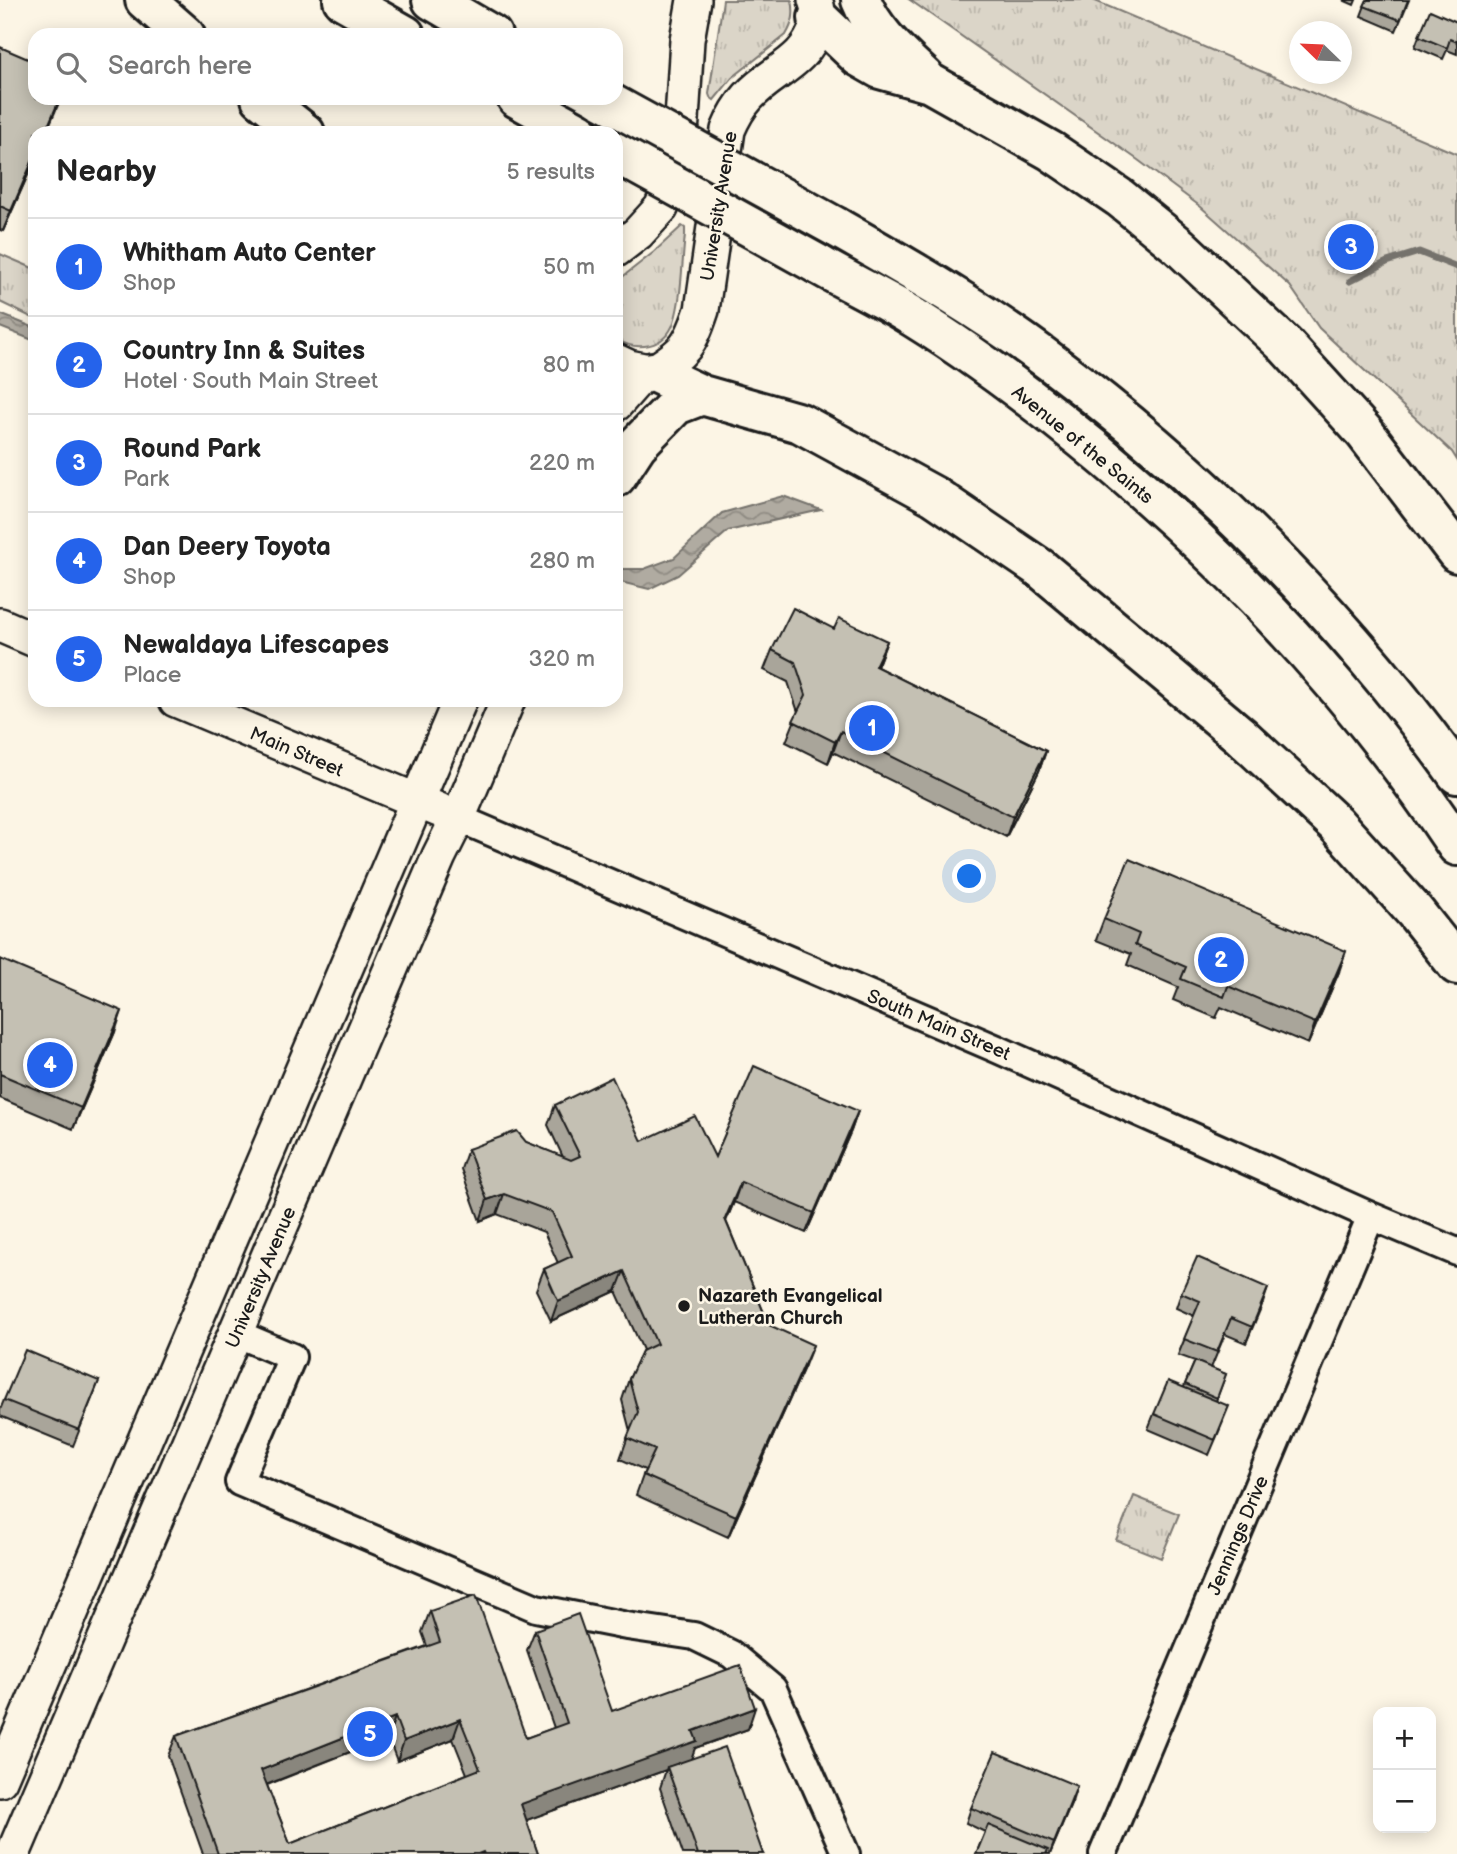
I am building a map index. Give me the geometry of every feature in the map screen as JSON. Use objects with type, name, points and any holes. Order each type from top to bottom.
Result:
[{"type":"highway","points":[[145,0],[177,28]]},
{"type":"highway","points":[[343,0],[393,28]]},
{"type":"highway","points":[[432,0],[480,28]]},
{"type":"highway","points":[[861,0],[866,14],[881,36],[930,83]]},
{"type":"highway","points":[[818,6],[859,57],[880,69],[930,83],[1051,150],[1119,198],[1197,261],[1285,345],[1365,433],[1457,553]]},
{"type":"highway","points":[[270,105],[296,126]]},
{"type":"highway","points":[[530,105],[567,126]]},
{"type":"highway","points":[[614,105],[919,274],[1040,355],[1171,460],[1243,527],[1309,594],[1366,658],[1457,774]]},
{"type":"highway","name":"Avenue of the Saints","points":[[623,157],[899,309],[975,359],[1092,447],[1159,505],[1290,633],[1386,746],[1457,846]]},
{"type":"highway","points":[[639,368],[702,395],[800,423],[933,496],[1040,568],[1241,736],[1335,823],[1415,912],[1457,965]]},
{"type":"highway","points":[[623,467],[638,445],[676,405],[702,395]]},
{"type":"main road","points":[[623,245],[662,208],[679,167],[687,40],[694,0]]},
{"type":"main road","name":"University Avenue","points":[[623,393],[639,368],[678,356],[693,338],[702,310],[728,130],[736,112],[749,94],[802,55],[812,41],[818,6]]},
{"type":"main road","points":[[0,625],[28,637]]},
{"type":"main road","name":"Main Street","points":[[193,707],[418,802]]},
{"type":"main road","points":[[0,1780],[457,707]]},
{"type":"main road","name":"University Avenue","points":[[13,1854],[433,869],[458,818],[505,707]]},
{"type":"main road","name":"South Main Street","points":[[418,802],[458,818]]},
{"type":"street","name":"South Main Street","points":[[458,818],[998,1049],[1457,1252]]},
{"type":"street","name":"Jennings Drive","points":[[1103,1854],[1371,1216]]},
{"type":"street","points":[[236,1333],[292,1357],[239,1482],[536,1608],[694,1636],[731,1654],[773,1689],[846,1854]]},
{"type":"green space","points":[[723,0],[792,0],[793,14],[786,35],[732,78],[714,100],[709,94]]},
{"type":"green space","points":[[910,0],[1093,0],[1457,154],[1457,460],[1452,452],[1319,328],[1290,286],[1201,207]]},
{"type":"green space","points":[[682,226],[685,228],[680,291],[674,322],[664,337],[650,345],[624,343],[623,276]]},
{"type":"green space","points":[[0,254],[28,266],[28,316],[0,302]]},
{"type":"green space","points":[[1134,1496],[1179,1514],[1161,1558],[1116,1540]]},
{"type":"water","points":[[0,314],[28,325],[28,338],[0,327]]},
{"type":"water","points":[[783,496],[821,510],[728,531],[678,575],[649,589],[623,583],[623,569],[644,569],[674,558],[722,513]]},
{"type":"building","points":[[1367,0],[1408,0],[1400,20],[1364,6]]},
{"type":"building","points":[[1430,10],[1457,22],[1457,42],[1450,39],[1447,48],[1419,36]]},
{"type":"building","points":[[0,47],[28,59],[28,105],[57,105],[48,126],[28,126],[28,171],[11,211],[0,206]]},
{"type":"building","points":[[793,608],[834,629],[839,618],[887,641],[875,666],[1046,751],[1013,817],[841,731],[835,742],[793,721],[806,695],[795,662],[772,650]]},
{"type":"building","points":[[1129,859],[1346,951],[1315,1023],[1228,986],[1224,997],[1181,979],[1186,967],[1135,945],[1139,934],[1104,919]]},
{"type":"building","points":[[0,959],[122,1011],[81,1108],[0,1074]]},
{"type":"building","name":"Nazareth Evangelical Lutheran Church","points":[[754,1066],[858,1111],[814,1213],[741,1182],[725,1219],[769,1325],[813,1345],[736,1516],[643,1475],[655,1450],[627,1438],[638,1412],[629,1379],[642,1351],[657,1344],[624,1271],[558,1301],[544,1269],[572,1256],[552,1212],[504,1194],[487,1200],[468,1149],[517,1131],[526,1142],[571,1160],[580,1156],[555,1105],[612,1077],[642,1141],[695,1116],[715,1157]]},
{"type":"building","points":[[1197,1257],[1268,1288],[1252,1327],[1231,1318],[1217,1352],[1184,1339],[1200,1301],[1181,1293]]},
{"type":"building","points":[[25,1350],[99,1381],[79,1430],[4,1400]]},
{"type":"building","points":[[1195,1361],[1226,1374],[1217,1398],[1185,1384]]},
{"type":"building","points":[[1168,1381],[1229,1406],[1215,1440],[1154,1414]]},
{"type":"building","points":[[476,1595],[526,1738],[567,1723],[535,1630],[578,1614],[612,1711],[740,1665],[755,1708],[693,1731],[697,1741],[521,1804],[538,1854],[218,1854],[176,1736],[440,1642],[430,1611]],"holes":[[[395,1717],[404,1741],[460,1719],[480,1769],[290,1844],[261,1770]]]},
{"type":"building","points":[[725,1747],[763,1854],[698,1854],[667,1767]]},
{"type":"building","points":[[995,1752],[1077,1786],[1054,1843],[971,1808]]},
{"type":"building","points":[[988,1825],[1048,1850],[1046,1854],[976,1854]]},
{"type":"waterway","points":[[1350,281],[1387,262],[1419,252],[1457,267]]},
{"type":"place","name":"Round Park","points":[[1351,247]]},
{"type":"place","name":"Whitham Auto Center","points":[[872,728]]},
{"type":"place","name":"Country Inn & Suites","points":[[1221,960]]},
{"type":"place","name":"Dan Deery Toyota","points":[[50,1065]]},
{"type":"place","name":"Nazareth Evangelical Lutheran Church","points":[[684,1306]]},
{"type":"place","name":"Newaldaya Lifescapes","points":[[370,1734]]}]
